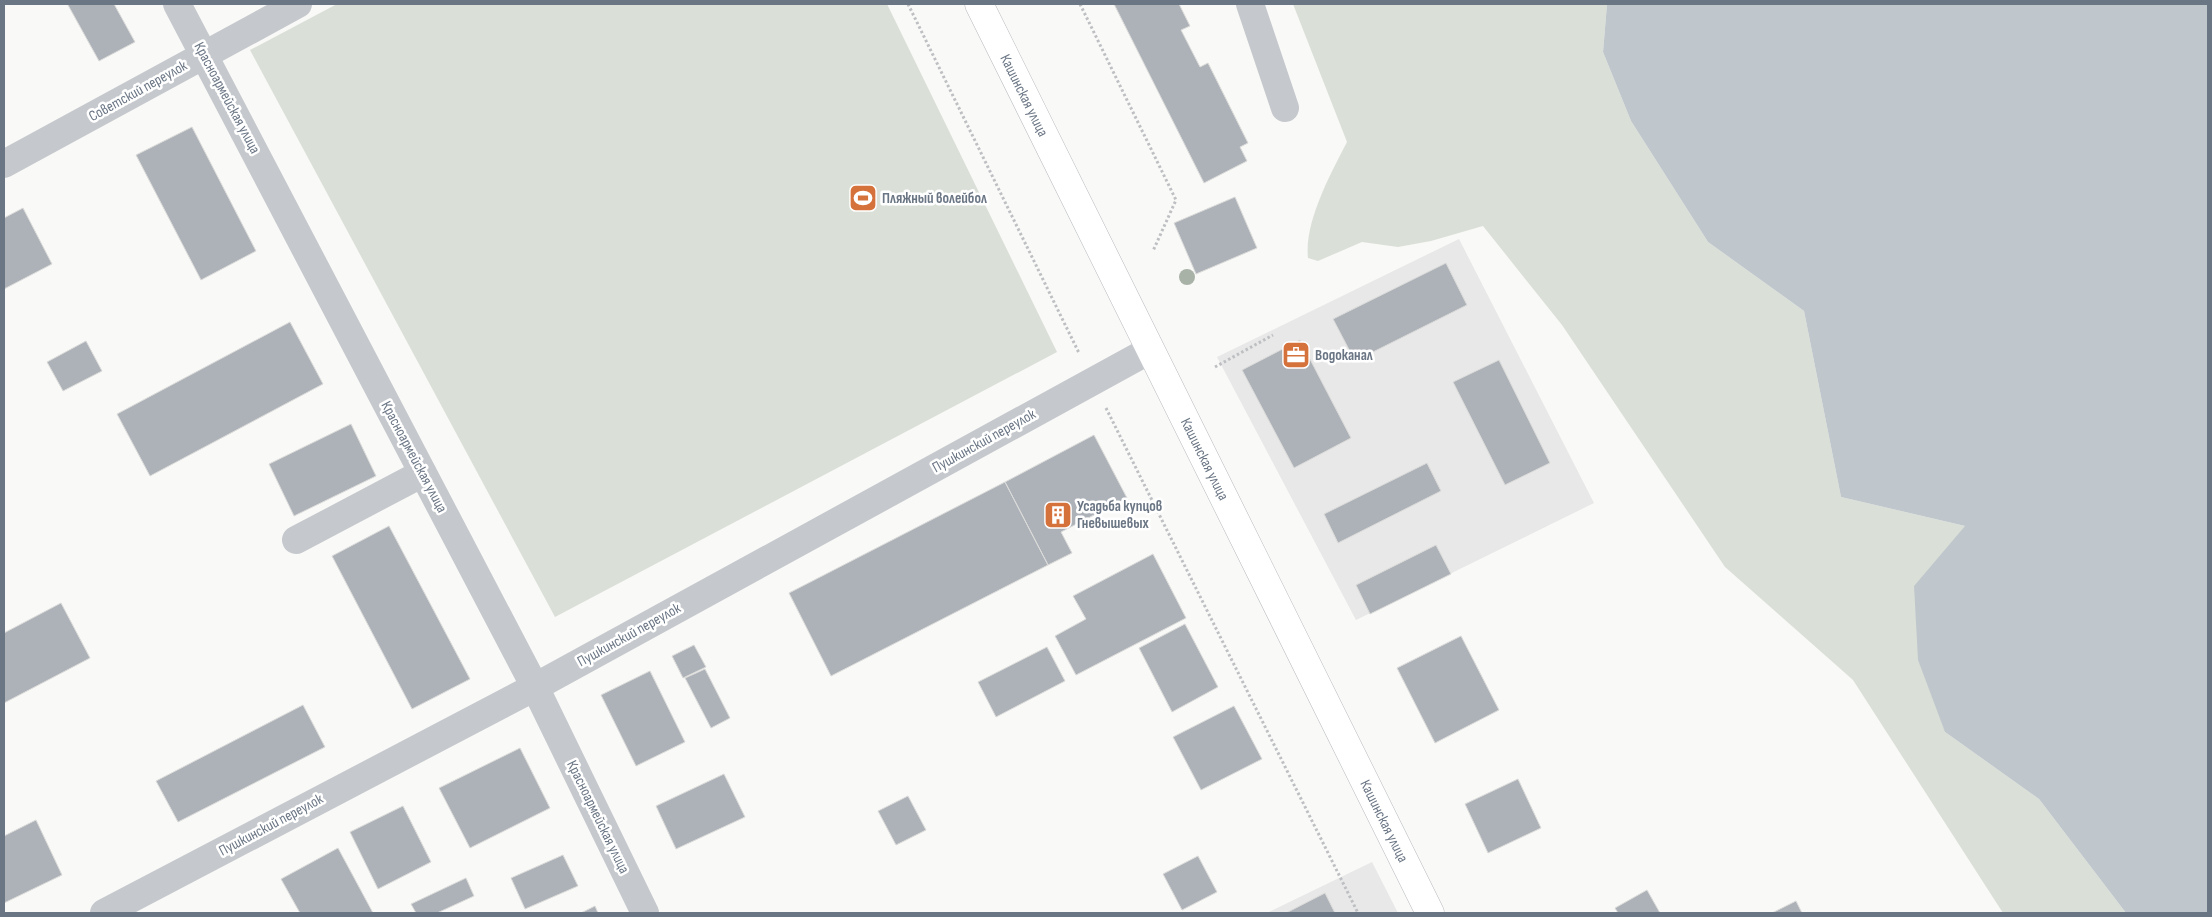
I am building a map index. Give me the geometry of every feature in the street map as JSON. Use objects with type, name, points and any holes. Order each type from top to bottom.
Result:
[{"type":"main road","name":"Кашинская улица","points":[[979,4],[1430,913]]},
{"type":"street","name":"Красноармейская улица","points":[[177,4],[535,687],[645,913]]},
{"type":"street","name":"Советский переулок","points":[[4,164],[298,4]]},
{"type":"street","points":[[1250,4],[1285,108]]},
{"type":"street","name":"Пушкинский переулок","points":[[104,913],[535,687],[1150,350]]},
{"type":"street","points":[[296,540],[423,473]]},
{"type":"path","points":[[908,4],[1092,382],[1358,913]]},
{"type":"path","points":[[1080,4],[1176,200],[1153,251]]},
{"type":"path","points":[[1215,367],[1273,335]]},
{"type":"shaded area","points":[[337,4],[887,4],[1057,352],[555,617],[250,50]]},
{"type":"shaded area","points":[[1293,4],[1607,4],[1603,52],[1631,121],[1708,242],[1804,311],[1841,497],[1965,526],[1945,732],[2039,799],[2126,913],[2003,913],[1853,680],[1725,567],[1562,325],[1483,226],[1431,241],[1398,247],[1362,242],[1318,261],[1308,258],[1310,229],[1314,214],[1347,142]]},
{"type":"shaded area","points":[[1607,4],[2208,4],[2208,913],[2126,913],[2039,799],[1945,732],[1918,660],[1914,586],[1965,526],[1841,497],[1804,311],[1708,242],[1631,121],[1603,52]]},
{"type":"shaded area","points":[[1459,239],[1594,503],[1356,620],[1217,357]]},
{"type":"shaded area","points":[[1372,862],[1398,913],[1267,913]]},
{"type":"building","points":[[69,4],[114,4],[135,42],[99,61]]},
{"type":"building","points":[[1114,4],[1179,4],[1190,26],[1181,30],[1200,67],[1208,63],[1248,143],[1240,147],[1247,161],[1204,183]]},
{"type":"building","points":[[192,127],[256,251],[201,280],[136,155]]},
{"type":"building","points":[[1235,197],[1257,248],[1196,274],[1174,223]]},
{"type":"building","points":[[23,208],[52,264],[4,289],[4,218]]},
{"type":"building","points":[[1446,263],[1467,305],[1355,361],[1333,319]]},
{"type":"building","points":[[290,322],[323,384],[150,476],[117,414]]},
{"type":"building","points":[[1300,340],[1351,438],[1294,468],[1242,370]]},
{"type":"building","points":[[86,341],[102,371],[63,391],[47,362]]},
{"type":"building","points":[[1499,360],[1550,463],[1505,485],[1453,382]]},
{"type":"building","points":[[351,424],[376,476],[294,516],[269,464]]},
{"type":"building","name":"Усадьба купцов Гневышевых","points":[[1094,435],[1127,498],[1061,532],[1072,553],[1048,565],[1005,482]]},
{"type":"building","points":[[1427,463],[1441,491],[1338,543],[1324,514]]},
{"type":"building","points":[[1005,482],[1048,565],[831,676],[789,593]]},
{"type":"building","points":[[389,526],[470,679],[412,709],[332,556]]},
{"type":"building","points":[[1436,545],[1451,574],[1370,614],[1356,585]]},
{"type":"building","points":[[1153,554],[1186,618],[1076,675],[1055,636],[1086,619],[1073,596]]},
{"type":"building","points":[[61,603],[90,658],[4,703],[4,633]]},
{"type":"building","points":[[1185,624],[1218,687],[1172,712],[1139,648]]},
{"type":"building","points":[[1461,636],[1499,710],[1435,743],[1397,668]]},
{"type":"building","points":[[694,645],[706,667],[683,678],[672,656]]},
{"type":"building","points":[[1047,647],[1065,681],[996,717],[978,682]]},
{"type":"building","points":[[705,669],[730,718],[711,728],[685,678]]},
{"type":"building","points":[[650,671],[685,742],[636,766],[601,695]]},
{"type":"building","points":[[303,705],[325,747],[178,822],[156,781]]},
{"type":"building","points":[[1234,706],[1262,759],[1201,790],[1173,737]]},
{"type":"building","points":[[520,748],[550,808],[470,848],[439,788]]},
{"type":"building","points":[[724,774],[745,817],[676,849],[656,806]]},
{"type":"building","points":[[1518,779],[1541,828],[1488,853],[1465,804]]},
{"type":"building","points":[[908,796],[926,830],[896,845],[878,811]]},
{"type":"building","points":[[403,806],[431,862],[378,889],[350,832]]},
{"type":"building","points":[[36,820],[62,875],[4,903],[4,836]]},
{"type":"building","points":[[338,848],[373,913],[300,913],[281,879]]},
{"type":"building","points":[[563,855],[578,886],[525,909],[511,878]]},
{"type":"building","points":[[1198,856],[1217,892],[1182,910],[1163,874]]},
{"type":"building","points":[[466,878],[474,896],[437,913],[416,913],[411,904]]},
{"type":"building","points":[[1647,890],[1660,913],[1618,913],[1615,908]]},
{"type":"building","points":[[1325,893],[1335,913],[1286,913]]},
{"type":"building","points":[[1796,901],[1802,913],[1772,913]]},
{"type":"building","points":[[595,906],[598,913],[581,913]]},
{"type":"place","name":"Пляжный волейбол","points":[[863,198]]},
{"type":"place","name":"Водоканал","points":[[1296,355]]},
{"type":"place","name":"Усадьба купцов Гневышевых","points":[[1058,515]]}]
